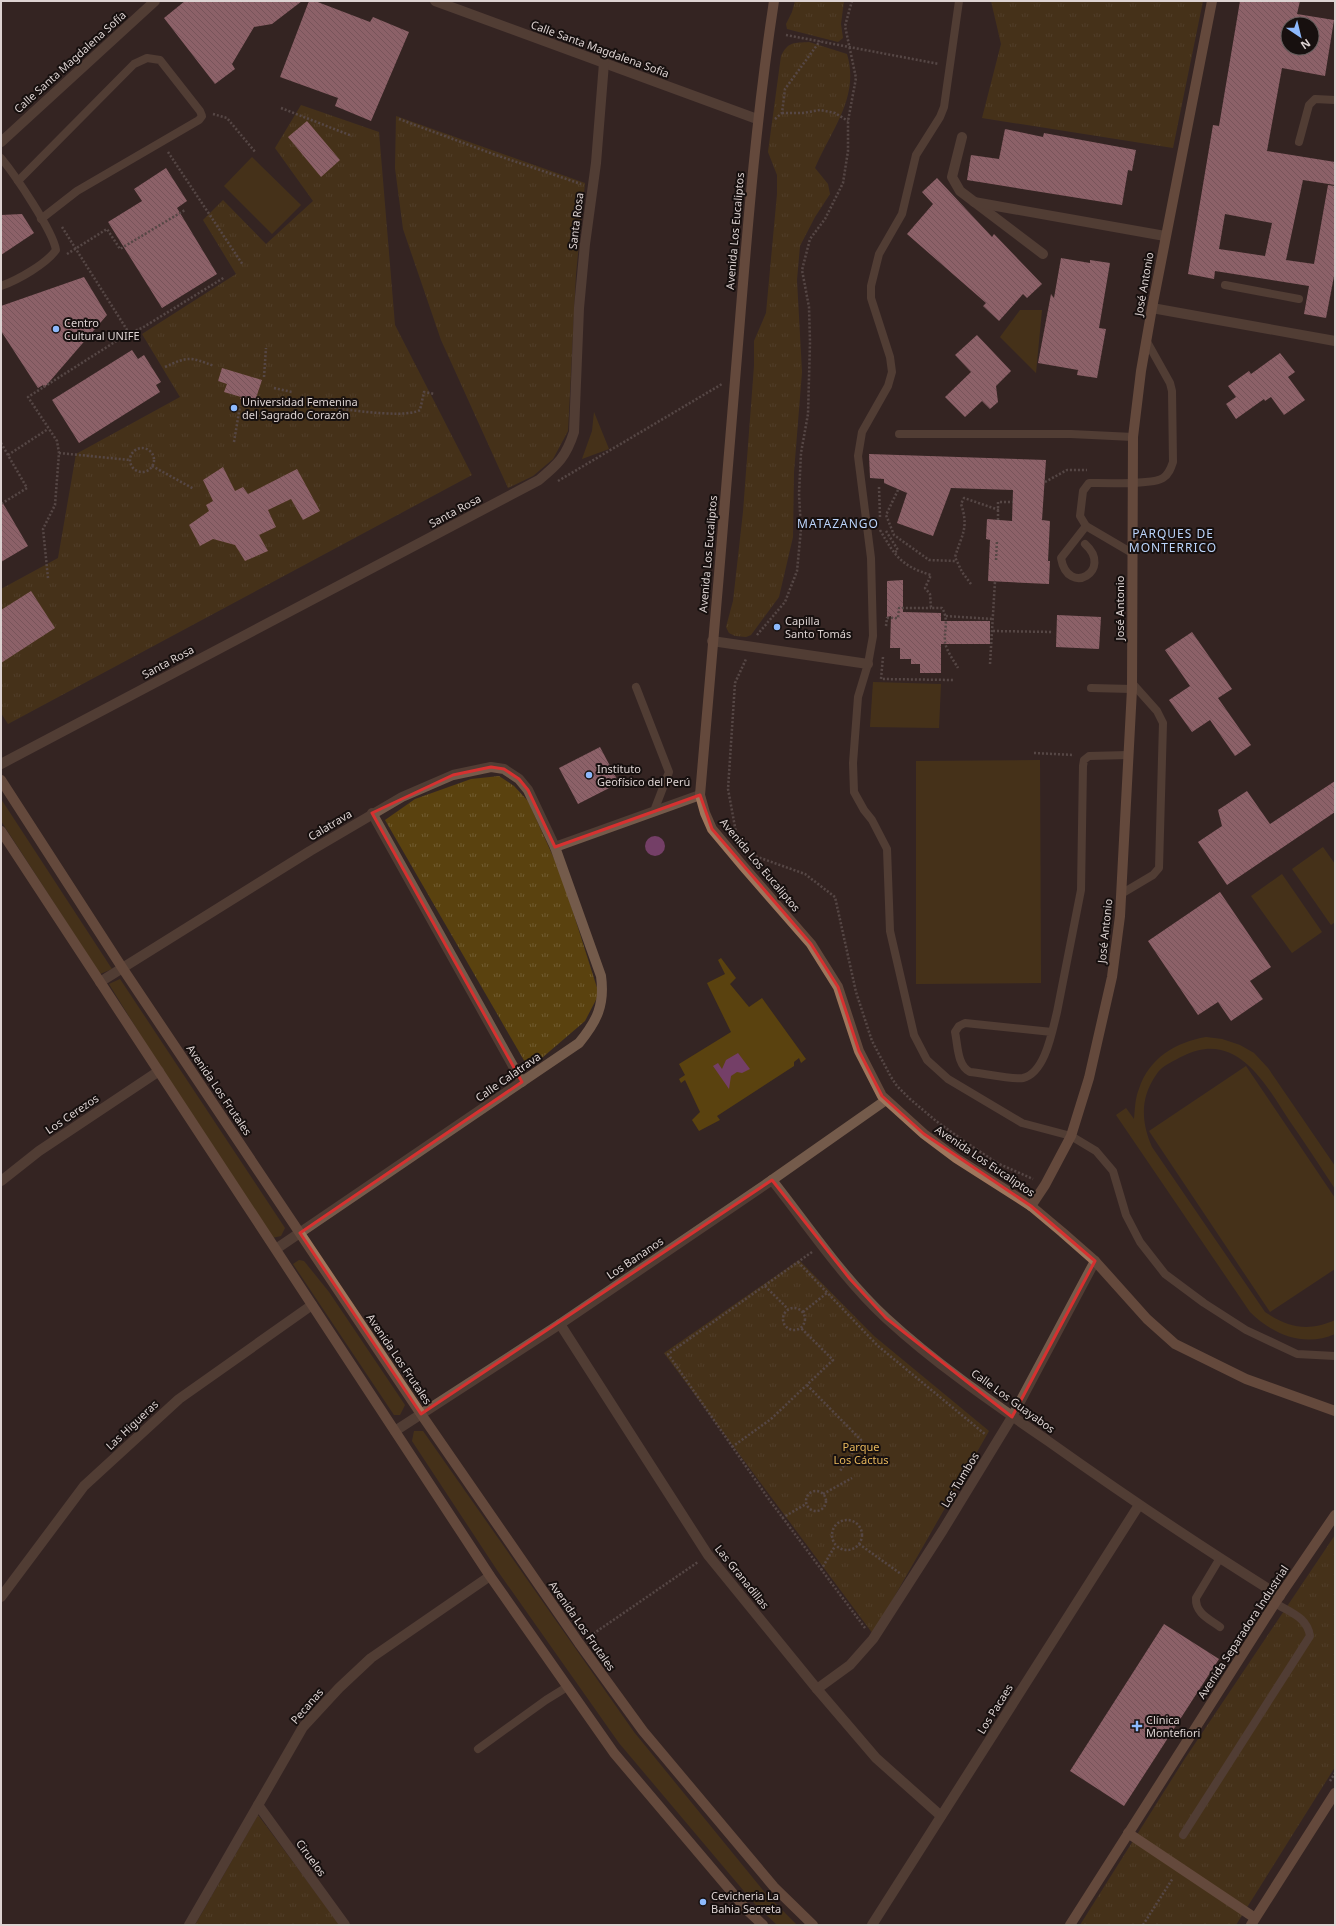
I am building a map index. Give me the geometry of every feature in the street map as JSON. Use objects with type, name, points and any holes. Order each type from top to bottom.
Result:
[{"type":"main road","name":"Avenida Los Eucaliptos","points":[[774,1],[757,119],[712,641],[700,795],[705,813],[712,829],[742,866],[811,944],[838,987],[859,1051],[882,1096],[886,1100],[924,1134],[950,1153],[1031,1206],[1095,1261],[1147,1319],[1175,1344],[1246,1379],[1335,1411]]},
{"type":"main road","name":"José Antonio","points":[[1031,1206],[1045,1185],[1071,1136],[1089,1078],[1107,999],[1118,932],[1132,686],[1133,437],[1146,340],[1165,236],[1212,1]]},
{"type":"main road","name":"Avenida Los Frutales","points":[[1,780],[123,969],[421,1414],[579,1643],[643,1731],[774,1887],[813,1925]]},
{"type":"main road","points":[[1,831],[490,1576],[567,1687],[614,1753],[747,1910],[763,1925]]},
{"type":"main road","name":"Avenida Separadora Industrial","points":[[1070,1925],[1278,1600],[1335,1515]]},
{"type":"main road","points":[[1128,1833],[1180,1868],[1253,1922],[1335,1793]]},
{"type":"street","name":"Calle Santa Magdalena Sofía","points":[[1,142],[155,1]]},
{"type":"street","name":"Calle Santa Magdalena Sofía","points":[[434,1],[757,119]]},
{"type":"street","name":"Santa Rosa","points":[[1,764],[539,480],[558,464],[568,450],[574,432],[579,308],[604,63]]},
{"type":"street","points":[[962,137],[952,177],[960,191],[1042,254]]},
{"type":"street","points":[[974,202],[1165,236]]},
{"type":"street","points":[[1152,308],[1335,341]]},
{"type":"street","points":[[712,641],[868,664]]},
{"type":"street","name":"Calatrava","points":[[100,982],[372,813],[402,797],[446,777],[491,767],[504,769],[519,778],[528,790],[555,846]]},
{"type":"street","points":[[555,846],[700,795]]},
{"type":"street","points":[[372,813],[522,1082]]},
{"type":"street","name":"Calle Calatrava","points":[[276,1249],[522,1082],[579,1042],[592,1028],[603,996],[601,976],[555,846]]},
{"type":"street","name":"Los Cerezos","points":[[1,1181],[39,1151],[159,1071]]},
{"type":"street","name":"Los Bananos","points":[[395,1431],[560,1324],[772,1180],[886,1100]]},
{"type":"street","name":"Calle Los Guayabos","points":[[772,1180],[850,1279],[886,1318],[932,1357],[1012,1417],[1139,1505],[1220,1558],[1278,1600]]},
{"type":"street","name":"Los Tumbos","points":[[817,1689],[850,1665],[873,1639],[943,1530],[1012,1417],[1095,1261]]},
{"type":"street","name":"Las Higueras","points":[[1,1597],[84,1486],[178,1399],[312,1305]]},
{"type":"street","name":"Las Granadillas","points":[[560,1324],[708,1555],[817,1689],[876,1758],[942,1816]]},
{"type":"street","name":"Los Pacaes","points":[[872,1925],[1139,1505]]},
{"type":"street","name":"Pecanas","points":[[189,1925],[303,1728],[340,1688],[371,1658],[490,1576]]},
{"type":"street","name":"Ciruelos","points":[[258,1805],[345,1925]]},
{"type":"lane","points":[[959,1],[944,107],[940,117],[916,155],[902,214],[879,254],[871,298],[890,357],[892,372],[888,386],[862,432],[858,456],[870,558],[873,636],[868,664],[858,697],[853,763],[854,792],[864,810],[872,820],[887,849],[890,930],[914,1035],[927,1060],[948,1079],[1022,1123],[1071,1136],[1096,1151],[1113,1171],[1126,1215],[1140,1242],[1165,1274],[1246,1330],[1298,1354],[1335,1356]]},
{"type":"lane","points":[[18,181],[134,64],[146,58],[160,60],[200,111],[202,116],[199,120],[78,191],[57,205],[42,219]]},
{"type":"lane","points":[[1299,142],[1309,105],[1315,99],[1335,100]]},
{"type":"lane","points":[[1,158],[18,181],[42,219],[55,244],[56,250],[52,256],[25,274],[1,286]]},
{"type":"lane","points":[[1225,285],[1299,299]]},
{"type":"lane","points":[[1132,553],[1086,526],[1080,516],[1085,487],[1089,483],[1133,483],[1162,479],[1170,471],[1173,462],[1172,391],[1170,383],[1146,340]]},
{"type":"lane","points":[[899,434],[1071,434],[1133,437]]},
{"type":"lane","points":[[1085,544],[1095,557],[1095,566],[1090,573],[1084,577],[1076,578],[1069,576],[1065,571],[1061,558],[1086,526]]},
{"type":"lane","points":[[1091,688],[1132,686],[1157,711],[1163,723],[1159,868],[1153,875],[1120,894]]},
{"type":"lane","points":[[636,687],[669,772],[654,811]]},
{"type":"lane","points":[[1052,1032],[965,1023],[959,1026],[955,1032],[961,1064],[970,1072],[1022,1079],[1034,1074],[1041,1064],[1052,1032],[1069,957],[1081,890],[1084,760],[1089,756],[1128,755]]},
{"type":"lane","points":[[1220,1558],[1196,1598],[1196,1606],[1199,1611],[1220,1627]]},
{"type":"lane","points":[[1183,1835],[1310,1636],[1309,1628],[1304,1621],[1278,1600]]},
{"type":"lane","points":[[478,1749],[546,1700],[567,1687]]},
{"type":"path","points":[[738,844],[728,789],[734,683],[758,632],[785,602],[797,571],[801,529],[799,494],[801,453],[808,414],[810,342],[809,307],[802,270],[810,239],[825,219],[843,183],[848,151],[848,121],[856,78],[845,26],[852,1]]},
{"type":"path","points":[[786,36],[951,66]]},
{"type":"path","points":[[775,119],[782,112],[786,89],[820,42]]},
{"type":"path","points":[[281,108],[352,136]]},
{"type":"path","points":[[782,112],[803,114],[820,110],[835,113],[848,121]]},
{"type":"path","points":[[200,111],[224,116],[256,153]]},
{"type":"path","points":[[398,119],[592,188]]},
{"type":"path","points":[[162,143],[243,265]]},
{"type":"path","points":[[106,229],[120,249],[186,210]]},
{"type":"path","points":[[59,223],[129,333]]},
{"type":"path","points":[[48,578],[43,529],[55,505],[58,453],[57,442],[28,397],[129,333],[142,328],[225,277]]},
{"type":"path","points":[[264,377],[266,348]]},
{"type":"path","points":[[165,367],[185,358],[195,358],[214,366]]},
{"type":"path","points":[[539,480],[560,481],[735,376]]},
{"type":"path","points":[[274,388],[292,392]]},
{"type":"path","points":[[307,403],[343,410],[382,413],[415,413],[420,410],[424,392],[435,394]]},
{"type":"path","points":[[234,442],[240,406]]},
{"type":"path","points":[[8,455],[48,429]]},
{"type":"path","points":[[1,443],[27,488],[1,504]]},
{"type":"path","points":[[142,449],[148,450],[154,460],[149,470],[140,472],[132,468],[130,460],[132,454],[136,450],[142,449]]},
{"type":"path","points":[[58,453],[130,460]]},
{"type":"path","points":[[152,466],[194,489]]},
{"type":"path","points":[[879,487],[880,530],[894,554],[913,570],[931,575],[925,588],[930,594],[931,608]]},
{"type":"path","points":[[898,490],[886,515],[894,535],[929,560],[956,561]]},
{"type":"path","points":[[971,584],[955,557],[965,530],[966,517],[961,504],[964,498],[999,510]]},
{"type":"path","points":[[998,520],[998,502],[1013,502]]},
{"type":"path","points":[[886,532],[898,550],[894,554]]},
{"type":"path","points":[[996,560],[997,540]]},
{"type":"path","points":[[990,664],[993,631],[994,581]]},
{"type":"path","points":[[886,631],[887,618],[898,618],[899,608],[942,608],[946,616],[945,644],[958,668]]},
{"type":"path","points":[[946,616],[993,619]]},
{"type":"path","points":[[993,631],[1053,632]]},
{"type":"path","points":[[884,650],[881,679],[954,680]]},
{"type":"path","points":[[1034,753],[1079,755],[1084,760]]},
{"type":"path","points":[[747,853],[805,874],[835,897],[856,992],[872,1041],[897,1086],[936,1121],[997,1163],[1045,1185]]},
{"type":"path","points":[[823,1245],[668,1354],[782,1518],[873,1639]]},
{"type":"path","points":[[798,1262],[878,1346],[990,1438]]},
{"type":"path","points":[[764,1286],[788,1310]]},
{"type":"path","points":[[804,1312],[827,1293]]},
{"type":"path","points":[[798,1308],[804,1312],[806,1318],[801,1328],[794,1330],[785,1325],[784,1315],[788,1310],[798,1308]]},
{"type":"path","points":[[732,1447],[771,1418],[833,1360],[801,1328]]},
{"type":"path","points":[[807,1385],[861,1440],[840,1471]]},
{"type":"path","points":[[824,1494],[852,1478]]},
{"type":"path","points":[[817,1491],[824,1494],[826,1504],[822,1510],[813,1511],[806,1504],[806,1498],[811,1493],[817,1491]]},
{"type":"path","points":[[782,1518],[806,1504]]},
{"type":"path","points":[[847,1520],[856,1523],[859,1526],[862,1535],[859,1544],[855,1548],[845,1550],[836,1546],[831,1536],[832,1531],[838,1523],[847,1520]]},
{"type":"path","points":[[859,1544],[906,1577]]},
{"type":"path","points":[[821,1570],[836,1546]]},
{"type":"path","points":[[579,1643],[708,1555]]},
{"type":"path","points":[[1327,1786],[1335,1773]]},
{"type":"path","points":[[1142,1925],[1180,1868]]},
{"type":"highlighted area","points":[[491,767],[504,769],[519,779],[528,790],[555,847],[700,795],[712,829],[811,944],[838,987],[859,1051],[882,1096],[924,1134],[1031,1206],[1095,1261],[1012,1417],[886,1318],[850,1279],[772,1180],[421,1414],[300,1233],[522,1082],[372,813],[453,775]]},
{"type":"green space","points":[[795,1],[844,1],[841,24],[843,38],[838,42],[787,29],[786,24],[792,12]]},
{"type":"green space","points":[[991,1],[1203,1],[1173,148],[982,118],[1001,44]]},
{"type":"green space","points":[[809,42],[847,54],[850,70],[850,85],[842,113],[815,168],[828,184],[830,194],[815,217],[800,246],[797,280],[802,372],[794,472],[793,537],[779,597],[751,635],[746,637],[735,636],[729,633],[726,627],[733,601],[743,512],[754,366],[754,341],[766,313],[777,194],[777,175],[768,152],[781,56],[789,45]]},
{"type":"green space","points":[[301,105],[379,132],[395,325],[472,475],[8,724],[1,713],[1,589],[58,558],[76,454],[180,397],[142,334],[236,274],[203,220],[223,200],[266,244],[313,201],[275,148]]},
{"type":"green space","points":[[396,116],[585,183],[576,274],[568,431],[553,459],[533,476],[508,488],[441,340],[403,229],[395,168]]},
{"type":"green space","points":[[252,157],[301,205],[272,234],[224,186]]},
{"type":"green space","points":[[1020,310],[1042,310],[1036,373],[1000,337]]},
{"type":"green space","points":[[594,412],[609,449],[582,459],[592,431]]},
{"type":"green space","points":[[873,682],[941,684],[939,728],[870,727]]},
{"type":"green space","points":[[1040,760],[1041,983],[916,984],[916,761]]},
{"type":"green space","points":[[499,776],[514,786],[528,801],[561,874],[599,994],[585,1021],[529,1069],[385,820],[415,799],[471,779]]},
{"type":"green space","points":[[1,799],[112,969],[100,974],[1,821]]},
{"type":"green space","points":[[1323,847],[1335,864],[1335,922],[1331,925],[1292,869]]},
{"type":"green space","points":[[1282,874],[1322,932],[1292,953],[1251,896]]},
{"type":"green space","points":[[721,958],[736,978],[730,984],[749,1007],[762,998],[806,1059],[801,1063],[799,1058],[794,1062],[794,1066],[717,1116],[720,1120],[699,1131],[692,1120],[700,1112],[685,1080],[681,1083],[679,1079],[685,1075],[679,1064],[731,1032],[707,983],[725,974],[718,960]]},
{"type":"green space","points":[[120,979],[285,1228],[281,1236],[272,1238],[162,1070],[109,984]]},
{"type":"green space","points":[[1206,1037],[1222,1039],[1240,1045],[1254,1053],[1268,1068],[1335,1166],[1335,1189],[1259,1076],[1247,1064],[1234,1055],[1219,1049],[1202,1049],[1183,1056],[1172,1061],[1158,1072],[1147,1092],[1145,1101],[1144,1119],[1148,1138],[1152,1147],[1265,1312],[1290,1325],[1307,1327],[1325,1324],[1335,1320],[1335,1334],[1312,1340],[1300,1339],[1268,1327],[1250,1312],[1116,1115],[1126,1108],[1134,1119],[1139,1089],[1149,1068],[1174,1047],[1195,1039]]},
{"type":"green space","points":[[1246,1066],[1335,1198],[1335,1269],[1270,1312],[1149,1131]]},
{"type":"green space","points":[[299,1260],[304,1261],[329,1292],[405,1405],[400,1415],[394,1415],[293,1264]]},
{"type":"green space","name":"Parque Los Cáctus","points":[[799,1260],[874,1336],[989,1431],[873,1634],[664,1353]]},
{"type":"green space","points":[[414,1431],[423,1431],[634,1732],[766,1894],[797,1925],[777,1925],[754,1903],[619,1743],[497,1570],[412,1441]]},
{"type":"green space","points":[[1335,1535],[1335,1767],[1236,1925],[1080,1925],[1184,1760]]},
{"type":"green space","points":[[258,1815],[340,1925],[195,1925]]},
{"type":"shaded area","points":[[655,836],[662,839],[665,846],[662,853],[655,856],[648,853],[645,846],[648,839]]},
{"type":"shaded area","points":[[738,1053],[750,1069],[742,1073],[737,1072],[731,1076],[729,1089],[713,1066],[718,1063],[722,1069],[726,1060]]},
{"type":"building","points":[[185,1],[302,1],[272,24],[254,27],[232,64],[235,69],[215,84],[164,18]]},
{"type":"building","points":[[309,1],[315,1],[370,22],[373,17],[409,32],[371,121],[335,106],[338,98],[280,77]]},
{"type":"building","points":[[1240,1],[1300,1],[1297,14],[1309,16],[1280,16],[1280,56],[1320,56],[1320,18],[1334,20],[1325,76],[1282,68],[1267,151],[1335,162],[1335,185],[1303,180],[1286,260],[1314,264],[1328,185],[1335,186],[1335,271],[1326,318],[1304,314],[1309,286],[1215,271],[1214,279],[1188,274],[1213,125],[1219,126]],"holes":[[[1225,214],[1272,223],[1265,256],[1219,249]]]},
{"type":"building","points":[[307,121],[340,160],[321,177],[288,137]]},
{"type":"building","points":[[1005,129],[1043,137],[1044,133],[1136,150],[1132,171],[1128,170],[1122,205],[967,180],[971,155],[999,159]]},
{"type":"building","points":[[166,168],[187,201],[177,208],[217,274],[162,308],[108,222],[142,201],[134,189]]},
{"type":"building","points":[[937,178],[992,237],[994,234],[1042,284],[1027,298],[1023,294],[999,321],[983,306],[986,303],[907,234],[933,204],[922,192]]},
{"type":"building","points":[[22,214],[34,233],[1,255],[1,215]]},
{"type":"building","points":[[1061,258],[1090,263],[1090,260],[1110,263],[1099,328],[1106,329],[1097,378],[1077,375],[1078,370],[1038,363],[1051,294],[1054,298]]},
{"type":"building","points":[[84,277],[107,315],[44,388],[43,385],[38,388],[1,331],[1,306]]},
{"type":"building","points":[[977,335],[1011,371],[996,386],[998,402],[990,409],[982,401],[965,417],[945,397],[971,372],[955,355]]},
{"type":"building","points":[[132,350],[138,359],[144,355],[161,382],[156,385],[160,392],[79,443],[52,400]]},
{"type":"building","points":[[1280,353],[1295,372],[1288,377],[1305,400],[1284,415],[1271,397],[1265,401],[1264,399],[1236,419],[1226,404],[1236,397],[1228,386],[1249,371],[1251,374]]},
{"type":"building","points":[[222,368],[262,380],[254,404],[240,399],[241,397],[224,392],[227,384],[218,381]]},
{"type":"building","points":[[869,454],[1046,460],[1042,520],[1050,521],[1048,561],[1050,561],[1049,584],[988,581],[990,540],[986,539],[987,519],[1012,521],[1013,490],[951,488],[933,536],[897,523],[907,493],[884,483],[884,479],[870,478]]},
{"type":"building","points":[[223,467],[235,491],[243,487],[248,494],[297,469],[320,511],[303,520],[291,499],[268,510],[276,527],[259,535],[268,551],[245,561],[235,545],[213,539],[200,546],[189,525],[209,511],[206,505],[213,501],[203,480]]},
{"type":"building","points":[[1,500],[28,546],[1,562]]},
{"type":"building","points":[[903,580],[903,612],[941,613],[941,621],[990,621],[990,644],[941,644],[941,673],[920,673],[920,664],[911,664],[911,659],[900,659],[900,648],[890,648],[891,616],[887,617],[887,581]]},
{"type":"building","points":[[31,591],[55,628],[1,663],[1,610]]},
{"type":"building","points":[[1057,615],[1101,617],[1099,649],[1056,647]]},
{"type":"building","points":[[1192,632],[1232,689],[1218,698],[1251,745],[1235,756],[1210,720],[1192,732],[1169,700],[1190,686],[1165,650]]},
{"type":"building","name":"Instituto Geofísico del Perú","points":[[600,747],[619,783],[578,804],[559,768]]},
{"type":"building","points":[[1335,781],[1335,812],[1227,885],[1198,842],[1222,826],[1218,810],[1247,791],[1270,824]]},
{"type":"building","points":[[1220,892],[1271,967],[1250,981],[1263,999],[1231,1021],[1218,1002],[1198,1015],[1148,941]]},
{"type":"building","name":"Clínica Montefiori","points":[[1164,1624],[1219,1659],[1124,1806],[1070,1771]]},
{"type":"place","name":"Centro Cultural UNIFE","points":[[56,329]]},
{"type":"place","name":"Universidad Femenina del Sagrado Corazón","points":[[234,408]]},
{"type":"place","name":"Capilla Santo Tomás","points":[[777,627]]},
{"type":"place","name":"Instituto Geofísico del Perú","points":[[589,775]]},
{"type":"place","name":"Clínica Montefiori","points":[[1137,1726]]},
{"type":"place","name":"Cevicheria La Bahia Secreta","points":[[703,1902]]},
{"type":"district","name":"MATAZANGO","points":[[838,524]]},
{"type":"district","name":"PARQUES DE MONTERRICO","points":[[1173,541]]}]
